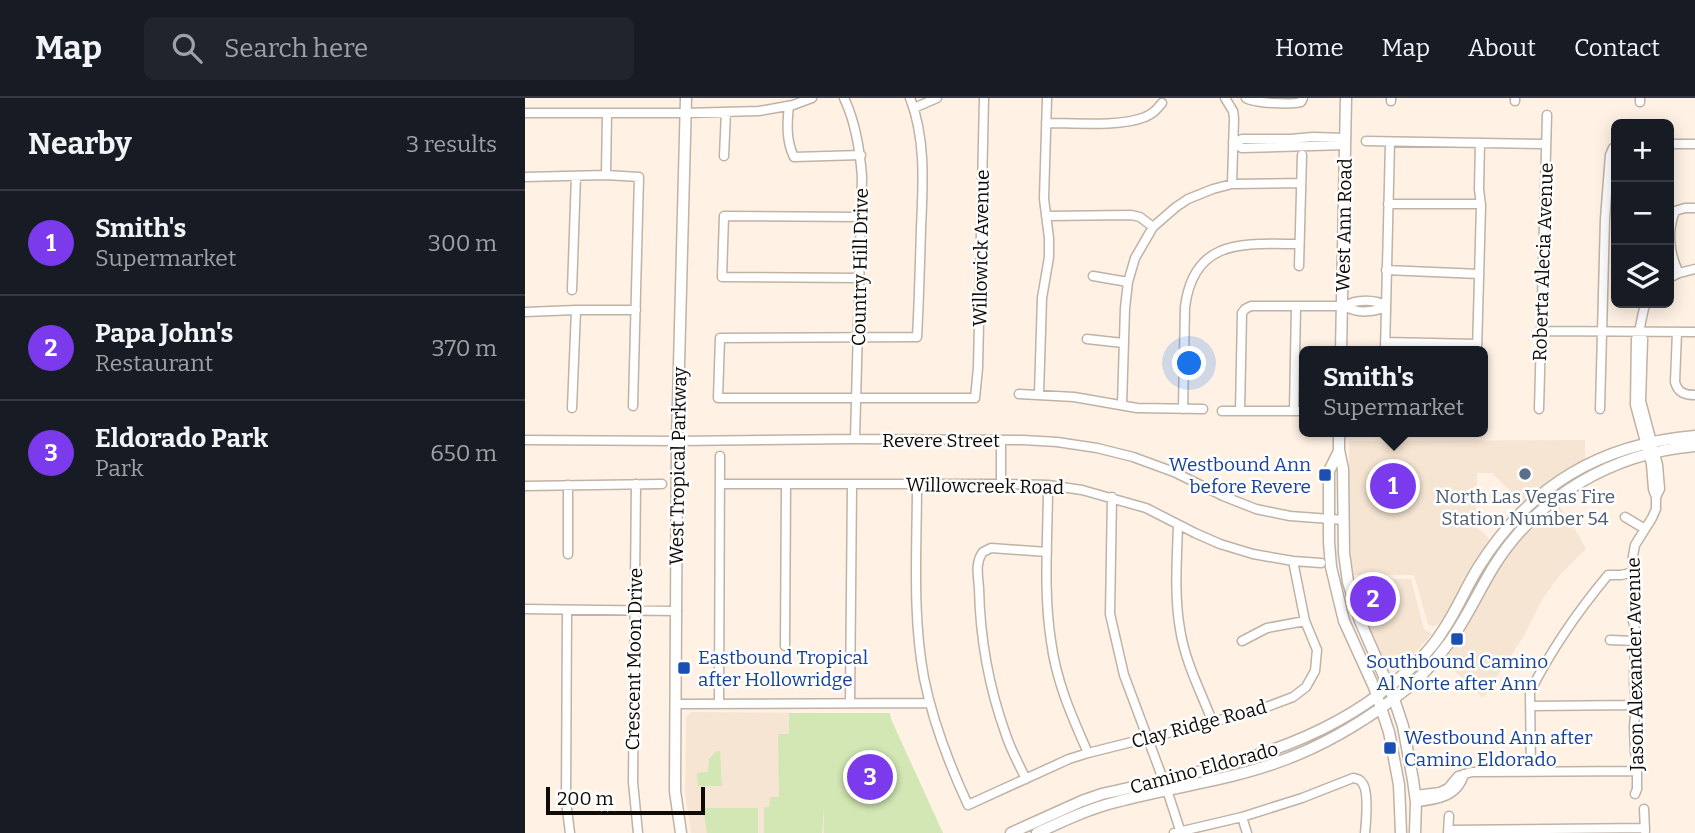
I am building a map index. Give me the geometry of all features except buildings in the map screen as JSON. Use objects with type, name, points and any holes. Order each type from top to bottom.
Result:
[{"type":"main road","name":"West Tropical Parkway","points":[[681,833],[675,791],[677,442],[686,98]]},
{"type":"main road","name":"West Ann Road","points":[[1341,346],[1346,98]]},
{"type":"main road","points":[[1454,635],[1494,565],[1516,535],[1548,504],[1590,476],[1630,459],[1650,447],[1695,436]]},
{"type":"main road","points":[[1339,437],[1343,469],[1345,564],[1354,603],[1394,699],[1407,746],[1415,799],[1415,833]]},
{"type":"main road","points":[[1454,635],[1469,593],[1468,588],[1486,555],[1507,527],[1547,490],[1597,460],[1633,446],[1695,446]]},
{"type":"main road","points":[[1339,450],[1329,471],[1330,555],[1340,606],[1350,637],[1382,707],[1389,732],[1401,799],[1401,833]]},
{"type":"main road","points":[[1479,592],[1476,585],[1487,564],[1486,555]]},
{"type":"main road","name":"Camino Eldorado","points":[[1037,833],[1096,808],[1286,746],[1338,721],[1389,687],[1431,648],[1468,588]]},
{"type":"main road","name":"Camino Eldorado","points":[[1011,833],[1102,794],[1240,773],[1280,761],[1343,732],[1394,699],[1439,656],[1454,635]]},
{"type":"street","points":[[525,113],[759,111],[789,106],[812,98]]},
{"type":"street","name":"Country Hill Drive","points":[[843,98],[855,130],[861,155],[862,177],[855,439]]},
{"type":"street","points":[[857,399],[718,398],[720,338],[917,337],[922,187],[920,134],[910,98]]},
{"type":"street","points":[[914,108],[937,98]]},
{"type":"street","name":"Willowick Avenue","points":[[857,399],[975,398],[978,369],[984,98]]},
{"type":"street","points":[[1039,394],[1042,298],[1049,257],[1044,199],[1047,98]]},
{"type":"street","points":[[1225,98],[1233,111],[1232,184]]},
{"type":"street","points":[[1246,98],[1253,102],[1289,104],[1302,100]]},
{"type":"street","points":[[1046,123],[1136,120],[1154,112],[1162,103]]},
{"type":"street","points":[[789,106],[788,141],[794,157],[861,155]]},
{"type":"street","points":[[724,156],[726,112]]},
{"type":"street","points":[[606,175],[607,113]]},
{"type":"street","name":"Roberta Alecia Avenue","points":[[1539,409],[1547,115]]},
{"type":"street","points":[[1233,143],[1243,148],[1345,141]]},
{"type":"street","points":[[1366,141],[1546,144]]},
{"type":"street","points":[[1385,346],[1390,142]]},
{"type":"street","points":[[1477,346],[1480,143]]},
{"type":"street","points":[[1674,144],[1695,144]]},
{"type":"street","points":[[1600,409],[1605,219],[1611,153]]},
{"type":"street","points":[[1299,266],[1302,156]]},
{"type":"street","points":[[572,290],[576,176]]},
{"type":"street","points":[[525,177],[639,177],[633,406]]},
{"type":"street","points":[[1122,405],[1128,282],[1135,258],[1153,227],[1188,199],[1213,189],[1232,184],[1301,183]]},
{"type":"street","points":[[1388,204],[1481,204]]},
{"type":"street","points":[[1679,273],[1671,256],[1671,219],[1675,211],[1695,208]]},
{"type":"street","points":[[1046,216],[1131,215],[1140,217],[1153,227]]},
{"type":"street","points":[[859,278],[722,277],[723,216],[860,217]]},
{"type":"street","points":[[1183,409],[1187,291],[1202,264],[1216,252],[1244,244],[1299,244]]},
{"type":"street","points":[[1674,276],[1695,269]]},
{"type":"street","points":[[1386,270],[1479,274]]},
{"type":"street","points":[[1093,276],[1128,282]]},
{"type":"street","points":[[1240,411],[1245,309],[1251,306],[1344,306],[1352,301],[1381,302],[1386,306]]},
{"type":"street","points":[[1222,411],[1299,411],[1297,306]]},
{"type":"street","name":"Jason Alexander Avenue","points":[[1635,794],[1637,771],[1634,727],[1636,705],[1633,556],[1635,545],[1656,509],[1650,447],[1641,401],[1643,339],[1640,332],[1644,308]]},
{"type":"street","points":[[572,408],[576,310]]},
{"type":"street","points":[[525,312],[636,310]]},
{"type":"street","points":[[1541,331],[1695,332]]},
{"type":"street","points":[[1677,332],[1675,382],[1679,392],[1695,395]]},
{"type":"street","points":[[1087,339],[1123,343]]},
{"type":"street","points":[[1019,394],[1074,397],[1137,408],[1203,409]]},
{"type":"street","name":"Revere Street","points":[[525,440],[677,442],[855,439],[1057,442],[1115,452],[1164,468],[1256,509],[1290,516],[1343,520]]},
{"type":"street","points":[[1000,484],[1001,440]]},
{"type":"street","points":[[719,704],[720,456]]},
{"type":"street","name":"Crescent Moon Drive","points":[[636,484],[633,782],[638,833]]},
{"type":"street","points":[[525,486],[662,484]]},
{"type":"street","name":"Willowcreek Road","points":[[720,484],[1048,485],[1112,497],[1146,508],[1220,544],[1253,554],[1321,563]]},
{"type":"street","points":[[785,646],[786,484]]},
{"type":"street","points":[[850,703],[852,484]]},
{"type":"street","points":[[677,704],[930,703],[919,645],[917,613],[917,484]]},
{"type":"street","points":[[568,485],[568,554]]},
{"type":"street","points":[[1048,485],[1048,608],[1051,642],[1070,713],[1088,753]]},
{"type":"street","points":[[1112,497],[1110,614],[1124,676],[1165,785],[1178,833],[1242,817],[1353,778],[1359,779],[1366,790],[1365,833]]},
{"type":"street","points":[[1625,517],[1645,529]]},
{"type":"street","points":[[1178,525],[1177,604],[1180,631],[1187,658],[1213,723]]},
{"type":"street","points":[[1026,779],[1006,738],[985,659],[979,617],[978,561],[982,552],[991,548],[1047,552]]},
{"type":"street","name":"Clay Ridge Road","points":[[930,703],[941,741],[968,805],[1069,759],[1148,737],[1213,723],[1279,703],[1306,687],[1314,674],[1317,658],[1315,645],[1305,621],[1293,561]]},
{"type":"street","points":[[1531,772],[1530,692],[1563,633],[1608,575],[1634,572]]},
{"type":"street","points":[[525,609],[677,611]]},
{"type":"street","points":[[567,610],[566,802],[570,833]]},
{"type":"street","points":[[1242,641],[1267,628],[1305,621]]},
{"type":"street","points":[[1610,640],[1635,641]]},
{"type":"street","points":[[1531,706],[1636,705]]},
{"type":"street","points":[[1415,799],[1447,796],[1463,780],[1464,774],[1472,772],[1637,771]]},
{"type":"street","points":[[1449,816],[1448,831],[1645,830],[1644,809]]},
{"type":"street","points":[[1242,817],[1247,833]]},
{"type":"shaded area","points":[[1585,440],[1585,459],[1544,485],[1523,504],[1492,473],[1477,473],[1476,527],[1489,541],[1439,624],[1428,625],[1414,575],[1353,575],[1349,530],[1349,441]]},
{"type":"shaded area","points":[[1557,504],[1570,520],[1586,549],[1561,574],[1543,598],[1524,636],[1483,698],[1444,661],[1487,592],[1486,588],[1498,567],[1530,528]]},
{"type":"shaded area","points":[[1371,579],[1411,579],[1424,629],[1432,634],[1398,671],[1389,671],[1368,626],[1355,583]]},
{"type":"shaded area","points":[[691,712],[824,713],[824,833],[691,833],[685,793],[686,717]]},
{"type":"green space","points":[[789,713],[890,713],[943,833],[824,833],[824,806],[822,833],[764,833],[764,807],[769,807],[770,797],[779,797],[778,734],[789,734]]},
{"type":"green space","points":[[716,751],[720,751],[722,786],[698,786],[697,773],[708,772],[709,759]]},
{"type":"green space","points":[[703,808],[758,808],[758,833],[707,833]]},
{"type":"place","name":"North Las Vegas Fire Station Number 54","points":[[1525,474]]},
{"type":"place","name":"Westbound Ann before Revere","points":[[1325,475]]},
{"type":"place","name":"Smith's","points":[[1393,486]]},
{"type":"place","name":"Papa John's","points":[[1373,599]]},
{"type":"place","name":"Southbound Camino Al Norte after Ann","points":[[1457,639]]},
{"type":"place","name":"Eastbound Tropical after Hollowridge","points":[[684,668]]},
{"type":"place","name":"Westbound Ann after Camino Eldorado","points":[[1390,748]]},
{"type":"place","name":"Eldorado Park","points":[[870,777]]}]
